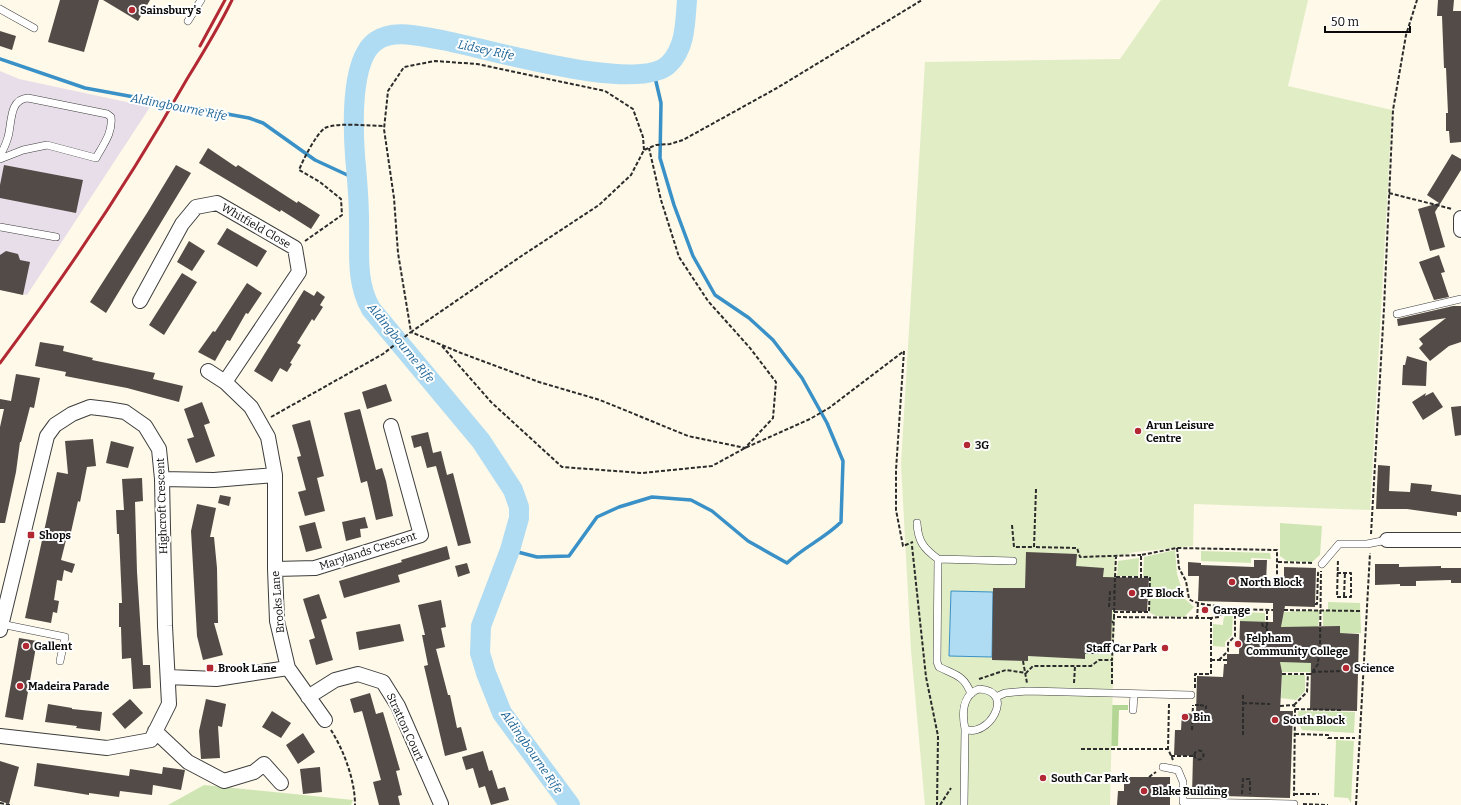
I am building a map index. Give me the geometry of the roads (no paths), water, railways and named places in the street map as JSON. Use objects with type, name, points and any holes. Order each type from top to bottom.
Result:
[{"type":"street","name":"Whitfield Close","points":[[140,301],[182,224],[196,207],[217,203],[295,248],[299,272],[225,382]]},
{"type":"street","points":[[1457,214],[1461,230]]},
{"type":"street","name":"Brooks Lane","points":[[208,371],[225,382],[252,408],[268,437],[275,475],[275,569],[278,621],[288,668],[325,720]]},
{"type":"street","name":"Highcroft Crescent","points":[[0,626],[47,436],[55,425],[72,414],[90,408],[125,412],[146,426],[159,449],[162,479],[169,704],[150,740],[107,748],[0,736]]},
{"type":"street","name":"Marylands Crescent","points":[[275,569],[315,568],[421,535],[391,426]]},
{"type":"street","points":[[162,479],[214,480],[275,475]]},
{"type":"street","points":[[1387,540],[1461,540]]},
{"type":"street","points":[[168,677],[216,679],[288,668]]},
{"type":"street","name":"Stratton Court","points":[[308,697],[335,680],[358,674],[383,682],[398,706],[441,804]]},
{"type":"street","points":[[155,731],[188,762],[224,780],[254,772],[264,764],[281,783]]},
{"type":"lane","points":[[188,21],[201,0]]},
{"type":"lane","points":[[0,10],[34,28]]},
{"type":"lane","points":[[0,155],[8,137],[15,104],[21,98],[28,98],[107,114],[111,117],[112,125],[110,134],[96,158],[47,145],[23,150],[0,159]]},
{"type":"lane","points":[[0,227],[56,238]]},
{"type":"lane","points":[[1397,314],[1461,299]]},
{"type":"lane","points":[[917,523],[918,538],[938,559],[1013,561]]},
{"type":"lane","points":[[1322,564],[1339,544],[1367,544],[1387,540]]},
{"type":"lane","points":[[938,559],[937,662],[940,667],[955,673],[962,678],[968,685],[971,694]]},
{"type":"lane","points":[[0,626],[65,637],[60,661]]},
{"type":"lane","points":[[964,805],[965,704],[971,694],[979,689],[986,689],[996,697],[998,705],[995,713],[979,730],[972,732],[965,729]]},
{"type":"lane","points":[[996,697],[1005,693],[1027,691],[1191,695]]},
{"type":"lane","points":[[1133,710],[1134,694]]},
{"type":"lane","points":[[1163,767],[1178,770],[1183,782],[1182,802],[1294,804]]},
{"type":"water","points":[[951,591],[993,592],[992,657],[949,656]]},
{"type":"waterway","name":"Aldingbourne Rife","points":[[570,805],[502,713],[486,673],[480,653],[481,626],[510,550],[519,518],[519,507],[513,490],[481,441],[371,309],[363,288],[359,266],[359,204],[354,128],[357,78],[361,62],[368,50],[376,41],[383,37],[400,34],[442,40],[561,67],[596,72],[627,74],[653,72],[669,64],[679,50],[684,34],[687,0]]},
{"type":"waterway","name":"Aldingbourne Rife","points":[[0,59],[85,88],[249,118],[263,123],[315,160],[356,179]]},
{"type":"waterway","points":[[510,550],[537,557],[569,556],[597,517],[619,507],[652,497],[691,500],[712,511],[748,541],[787,563],[841,522],[843,461],[827,423],[802,378],[773,340],[749,318],[715,295],[693,256],[674,205],[660,158],[661,103],[654,73]]},
{"type":"railway","points":[[200,46],[225,0]]},
{"type":"railway","points":[[0,363],[98,224],[166,116],[211,40],[232,0]]},
{"type":"place","name":"Sainsbury's","points":[[132,10]]},
{"type":"place","name":"Arun Leisure Centre","points":[[1138,431]]},
{"type":"place","name":"3G","points":[[967,445]]},
{"type":"place","name":"Shops","points":[[31,535]]},
{"type":"place","name":"North Block","points":[[1232,582]]},
{"type":"place","name":"PE Block","points":[[1132,593]]},
{"type":"place","name":"Garage","points":[[1205,610]]},
{"type":"place","name":"Felpham Community College","points":[[1238,644]]},
{"type":"place","name":"Gallent","points":[[26,646]]},
{"type":"place","name":"Staff Car Park","points":[[1165,648]]},
{"type":"place","name":"Brook Lane","points":[[210,668]]},
{"type":"place","name":"Science","points":[[1346,668]]},
{"type":"place","name":"Madeira Parade","points":[[20,686]]},
{"type":"place","name":"Bin","points":[[1185,717]]},
{"type":"place","name":"South Block","points":[[1275,720]]},
{"type":"place","name":"South Car Park","points":[[1043,778]]},
{"type":"place","name":"Blake Building","points":[[1144,791]]},
{"type":"water label","name":"Lidsey Rife","points":[[486,50]]}]
